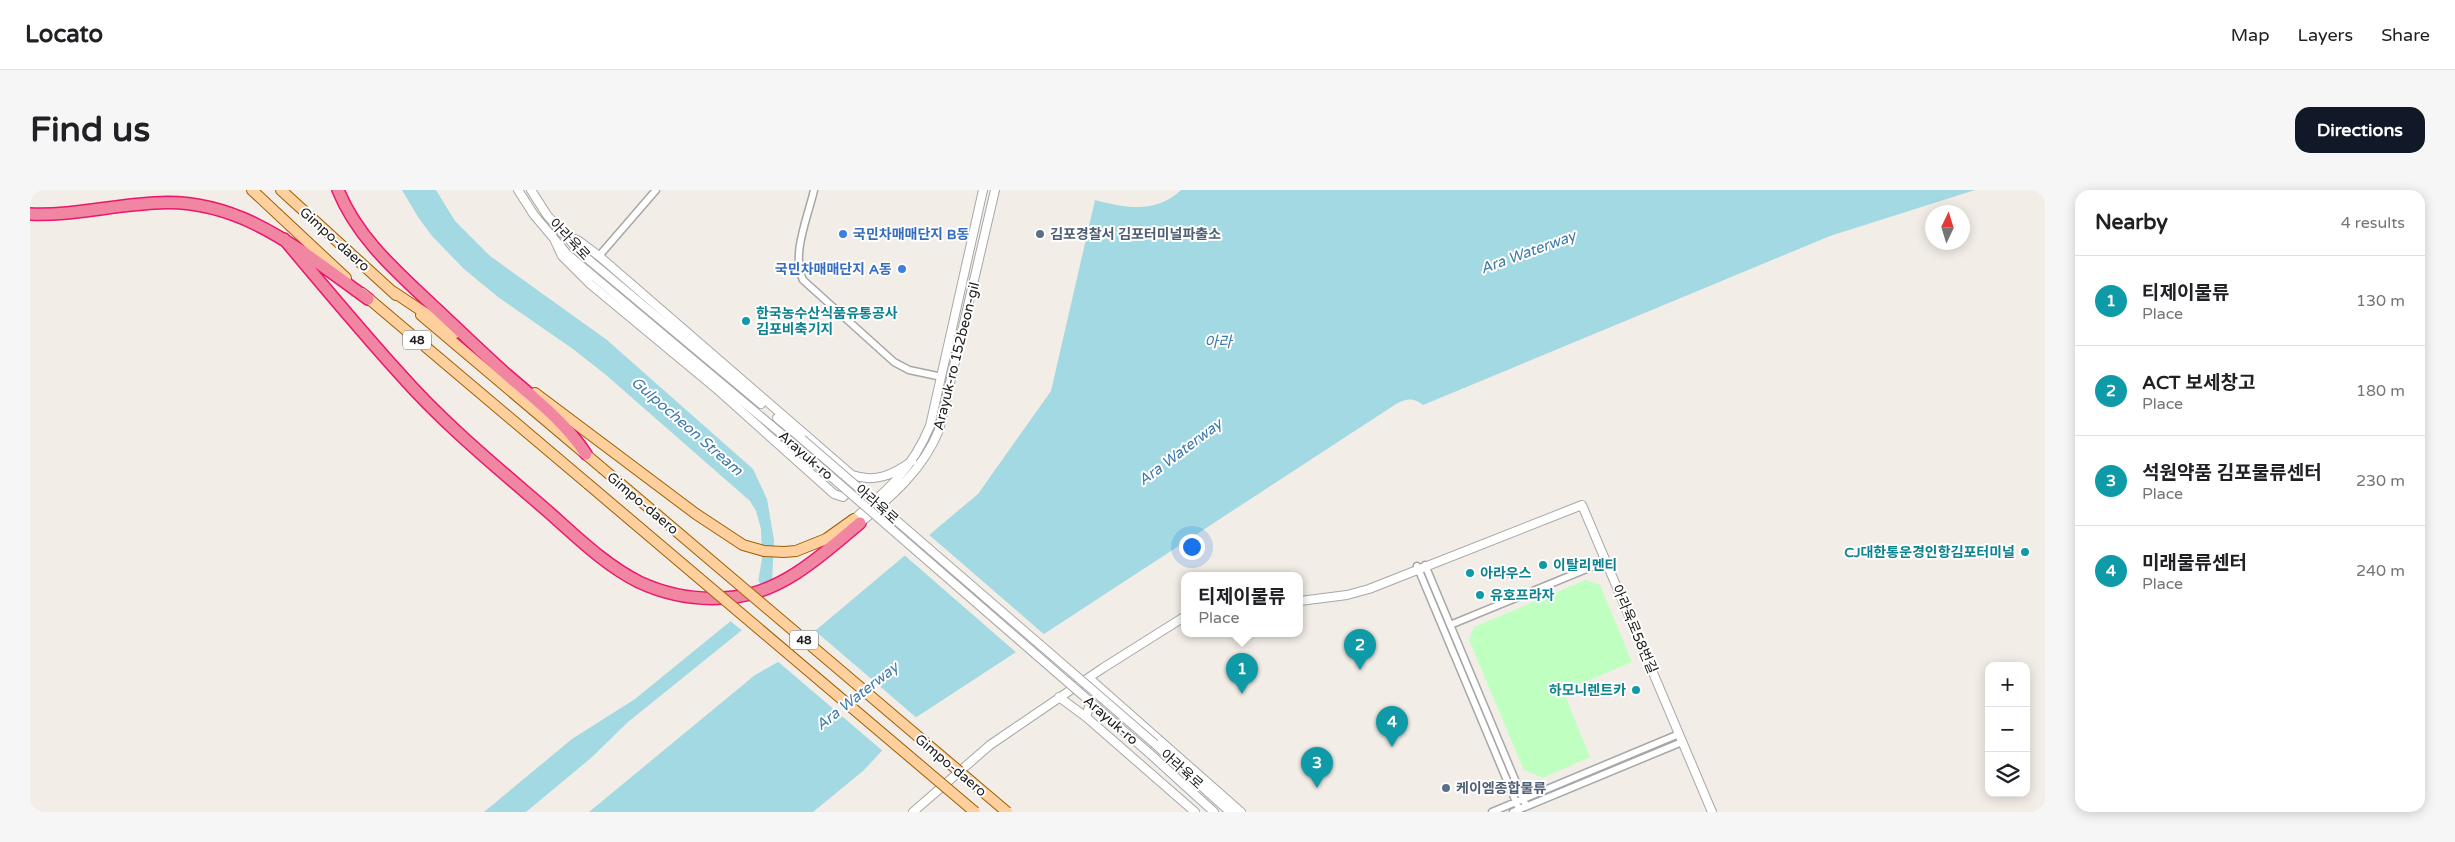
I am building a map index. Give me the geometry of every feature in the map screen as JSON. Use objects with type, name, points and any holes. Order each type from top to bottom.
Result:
[{"type":"highway","points":[[338,190],[344,205],[364,236],[390,265],[483,354],[570,431],[586,454]]},
{"type":"highway","points":[[30,214],[82,213],[140,204],[192,203],[212,206],[251,220],[284,239],[368,299]]},
{"type":"highway","points":[[30,206],[82,213]]},
{"type":"highway","points":[[284,239],[400,375],[476,450],[615,567],[640,582],[669,593],[704,599],[753,594],[783,581],[816,559],[857,521]]},
{"type":"main road","name":"Gimpo-daero","points":[[252,190],[368,299],[974,812]]},
{"type":"main road","name":"Gimpo-daero","points":[[281,190],[392,291],[1007,812]]},
{"type":"main road","points":[[392,291],[440,321],[696,514],[743,545],[784,552],[816,544],[857,521]]},
{"type":"street","name":"Arayuk-ro","points":[[518,190],[555,241],[567,254],[797,447],[1148,752],[1214,812]]},
{"type":"street","name":"아라육로","points":[[531,190],[562,233],[582,255],[802,439],[1155,744],[1230,812]]},
{"type":"street","points":[[599,256],[656,190]]},
{"type":"street","points":[[814,190],[799,256],[799,268],[803,280],[894,362],[909,370],[942,377]]},
{"type":"street","name":"Arayuk-ro 152beon-gil","points":[[857,521],[889,489],[912,461],[930,426],[983,190]]},
{"type":"street","name":"Arayuk-ro 152beon-gil","points":[[857,521],[913,474],[928,453],[939,430],[995,190]]},
{"type":"street","points":[[555,241],[562,256],[590,284],[719,391],[834,494],[840,497],[849,494],[854,486],[853,476],[847,469],[599,256],[579,240],[562,233]]},
{"type":"street","points":[[847,469],[852,475],[859,478],[876,478],[891,475],[912,461]]},
{"type":"street","name":"아라육로58번길","points":[[1303,601],[1357,593],[1582,505],[1712,812]]},
{"type":"street","points":[[1450,625],[1606,561]]},
{"type":"street","points":[[1420,567],[1450,625],[1526,806]]},
{"type":"street","points":[[1420,567],[1515,802],[1516,811],[1682,742]]},
{"type":"street","name":"아라육로58번길","points":[[1303,596],[1350,590],[1420,567]]},
{"type":"street","points":[[913,812],[990,745],[1059,697],[1181,619]]},
{"type":"street","points":[[1089,678],[1106,672],[1181,624]]},
{"type":"street","points":[[1089,678],[1241,812]]},
{"type":"street","points":[[1086,717],[1089,707],[1106,694]]},
{"type":"street","points":[[1059,697],[1086,717],[1195,812]]},
{"type":"street","points":[[1492,812],[1679,734]]},
{"type":"green space","points":[[1586,580],[1600,585],[1632,662],[1563,691],[1590,757],[1543,778],[1524,770],[1469,640],[1474,627]]},
{"type":"water","name":"Gulpocheon Stream","points":[[402,190],[436,190],[455,221],[490,256],[607,340],[753,469],[767,499],[774,540],[772,582],[752,622],[628,722],[591,758],[526,812],[484,812],[572,739],[635,699],[743,611],[757,588],[762,559],[761,529],[756,511],[750,501],[606,375],[573,349],[498,297],[464,269],[432,236]]},
{"type":"water","name":"아라","points":[[1181,190],[1975,190],[1830,236],[1423,405],[1410,400],[1396,404],[909,722],[863,771],[813,812],[589,812],[755,675],[778,662],[978,494],[1051,391],[1095,200],[1129,207],[1140,207],[1151,206],[1171,198]]},
{"type":"pier","points":[[927,533],[1046,636],[1018,654],[903,554]]},
{"type":"pier","points":[[757,580],[772,594],[767,607],[759,618],[744,632],[729,620],[751,598]]},
{"type":"pier","points":[[813,629],[918,719],[910,724],[884,752],[776,660]]},
{"type":"place","name":"국민차매매단지 B동","points":[[843,234]]},
{"type":"place","name":"김포경찰서 김포터미널파출소","points":[[1040,234]]},
{"type":"place","name":"국민차매매단지 A동","points":[[902,269]]},
{"type":"place","name":"한국농수산식품유통공사 김포비축기지","points":[[746,321]]},
{"type":"place","name":"CJ대한통운경인항김포터미널","points":[[2025,552]]},
{"type":"place","name":"이탈리멘티","points":[[1543,565]]},
{"type":"place","name":"아라우스","points":[[1470,573]]},
{"type":"place","name":"유호프라자","points":[[1480,595]]},
{"type":"place","name":"ACT 보세창고","points":[[1360,670]]},
{"type":"place","name":"하모니렌트카","points":[[1636,690]]},
{"type":"place","name":"티제이물류","points":[[1242,694]]},
{"type":"place","name":"미래물류센터","points":[[1392,747]]},
{"type":"place","name":"석원약품 김포물류센터","points":[[1317,788]]},
{"type":"place","name":"케이엠종합물류","points":[[1446,788]]},
{"type":"water label","name":"Ara Waterway","points":[[1528,252]]},
{"type":"water label","name":"Ara Waterway","points":[[1180,452]]},
{"type":"water label","name":"Ara Waterway","points":[[857,696]]}]
